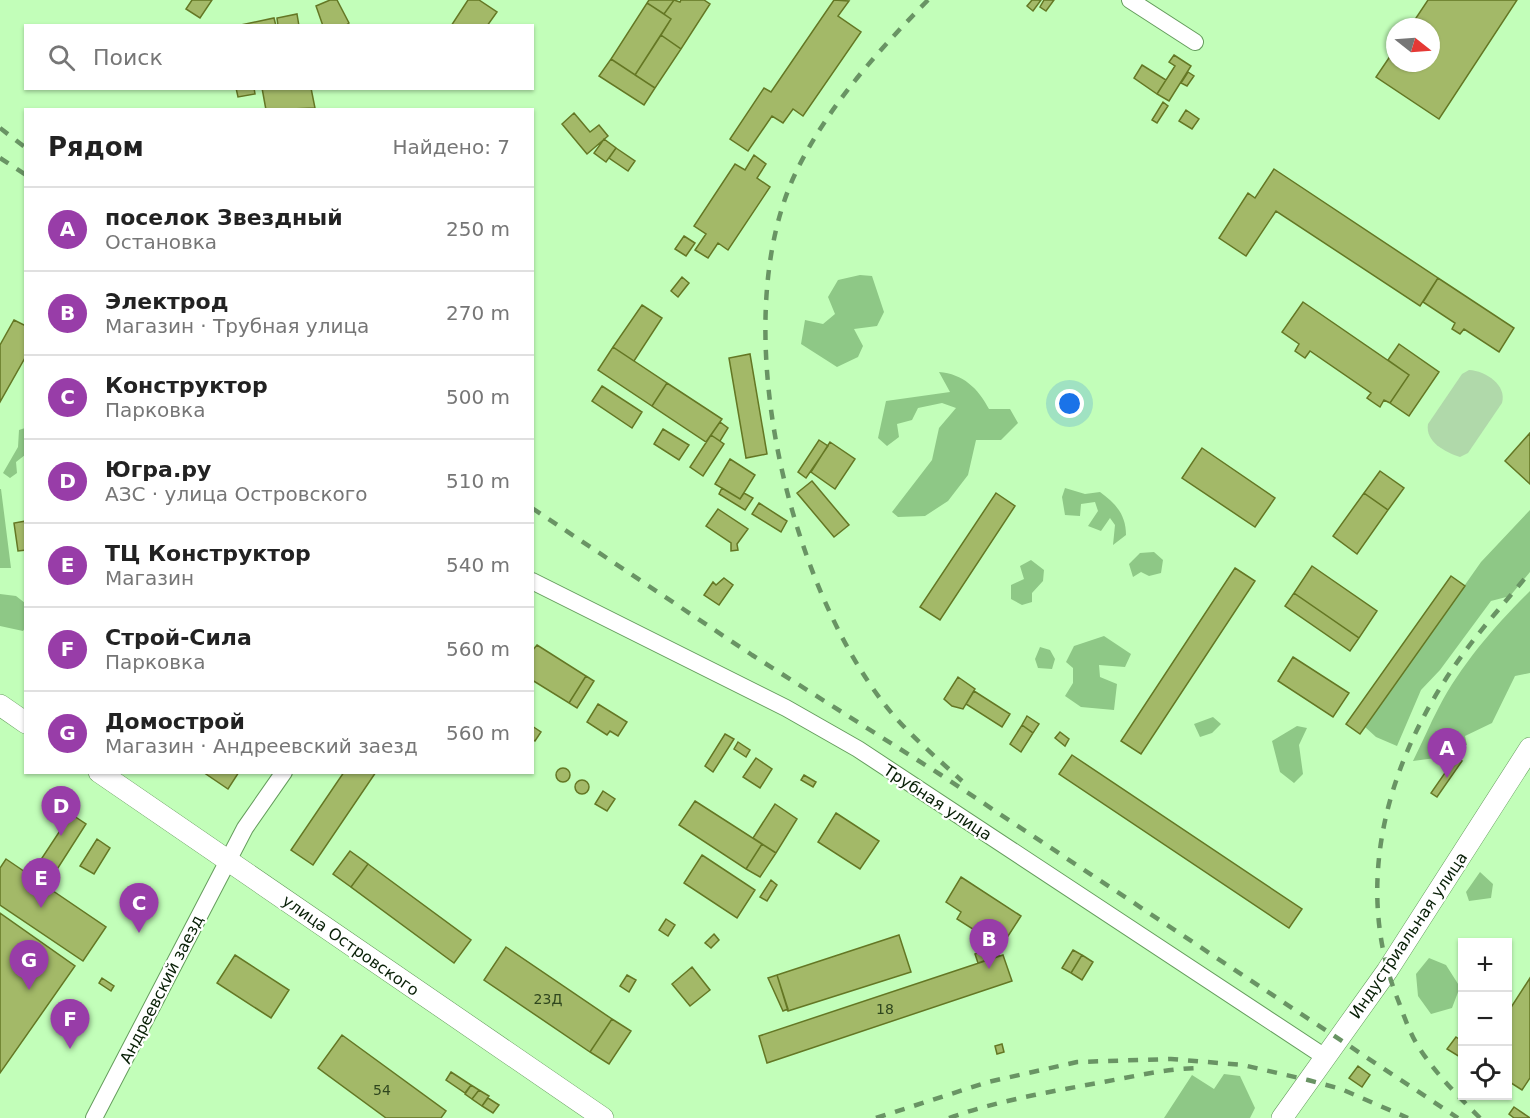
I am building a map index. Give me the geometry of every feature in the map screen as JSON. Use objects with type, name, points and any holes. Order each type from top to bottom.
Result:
[{"type":"main road","points":[[0,705],[24,722]]},
{"type":"main road","name":"Индустриальная улица","points":[[1281,1118],[1387,971],[1530,748]]},
{"type":"main road","name":"улица Островского","points":[[102,774],[603,1118]]},
{"type":"street","points":[[1130,0],[1194,42]]},
{"type":"street","name":"Трубная улица","points":[[534,582],[786,708],[858,749],[1325,1057]]},
{"type":"street","points":[[228,860],[245,828],[283,774]]},
{"type":"street","name":"Андреевский заезд","points":[[93,1118],[228,860]]},
{"type":"green space","points":[[860,275],[872,276],[884,312],[877,326],[854,329],[863,346],[858,357],[837,367],[801,344],[805,320],[823,324],[835,314],[828,297],[838,280]]},
{"type":"green space","points":[[1469,370],[1482,373],[1494,380],[1503,396],[1502,403],[1468,453],[1460,457],[1442,449],[1433,441],[1428,424],[1462,374]]},
{"type":"green space","points":[[939,372],[948,373],[969,383],[989,409],[1010,409],[1018,423],[1001,440],[976,440],[968,475],[948,501],[925,516],[898,517],[892,512],[932,460],[939,428],[956,408],[942,403],[918,408],[912,420],[897,424],[899,437],[887,446],[878,438],[886,401],[950,392]]},
{"type":"green space","points":[[24,428],[24,456],[16,462],[17,473],[10,478],[3,473],[18,447],[19,430]]},
{"type":"green space","points":[[1065,488],[1085,494],[1100,492],[1115,505],[1122,515],[1126,535],[1113,545],[1115,525],[1110,518],[1101,531],[1088,526],[1098,511],[1095,502],[1081,504],[1080,516],[1065,515],[1062,497]]},
{"type":"green space","points":[[1,489],[11,568],[0,568]]},
{"type":"green space","points":[[1530,510],[1530,572],[1510,596],[1491,601],[1440,670],[1421,690],[1397,746],[1376,737],[1365,727],[1481,562]]},
{"type":"green space","points":[[1154,552],[1163,560],[1161,573],[1149,576],[1141,572],[1133,577],[1129,564],[1140,553]]},
{"type":"green space","points":[[1031,560],[1044,570],[1043,581],[1032,593],[1032,602],[1022,605],[1011,599],[1011,585],[1024,579],[1020,566]]},
{"type":"green space","points":[[1530,591],[1530,673],[1515,676],[1492,723],[1465,736],[1467,745],[1451,742],[1443,757],[1413,761],[1457,676],[1492,631]]},
{"type":"green space","points":[[0,594],[16,596],[24,602],[24,630],[0,626]]},
{"type":"green space","points":[[1104,636],[1131,654],[1125,667],[1099,665],[1100,677],[1117,684],[1114,710],[1081,707],[1065,696],[1073,683],[1073,668],[1066,662],[1074,646]]},
{"type":"green space","points":[[1040,647],[1050,650],[1055,659],[1052,669],[1038,668],[1035,659]]},
{"type":"green space","points":[[1213,717],[1221,724],[1212,733],[1200,737],[1194,724]]},
{"type":"green space","points":[[1297,726],[1307,728],[1299,745],[1303,774],[1294,783],[1280,772],[1272,741]]},
{"type":"green space","points":[[1480,872],[1493,884],[1491,898],[1469,901],[1466,892]]},
{"type":"green space","points":[[1429,958],[1446,965],[1458,984],[1458,992],[1452,1008],[1431,1014],[1418,996],[1416,974]]},
{"type":"green space","points":[[1224,1074],[1240,1076],[1255,1108],[1250,1118],[1164,1118],[1192,1075],[1214,1089]]},
{"type":"building","points":[[192,0],[212,0],[200,18],[186,9]]},
{"type":"building","points":[[330,0],[337,0],[349,23],[322,24],[316,6]]},
{"type":"building","points":[[468,0],[479,0],[497,12],[488,24],[452,24]]},
{"type":"building","points":[[649,0],[674,0],[664,14],[647,3]]},
{"type":"building","points":[[674,0],[680,2],[681,0],[704,0],[710,4],[681,49],[661,35],[671,19],[664,14]]},
{"type":"building","points":[[834,0],[849,1],[838,16],[861,32],[803,116],[793,109],[783,123],[772,116],[748,151],[730,139],[764,88],[771,92]]},
{"type":"building","points":[[1032,0],[1041,0],[1033,11],[1027,6]]},
{"type":"building","points":[[1044,0],[1054,0],[1046,11],[1040,7]]},
{"type":"building","points":[[1428,0],[1517,0],[1439,119],[1376,77],[1386,62],[1386,72],[1440,72],[1440,18],[1416,18]]},
{"type":"building","points":[[647,3],[671,19],[635,75],[611,59]]},
{"type":"building","points":[[297,14],[299,24],[278,24],[277,18]]},
{"type":"building","points":[[274,18],[276,24],[246,24]]},
{"type":"building","points":[[661,35],[681,49],[655,88],[635,75]]},
{"type":"building","points":[[1174,55],[1191,66],[1169,101],[1157,94],[1175,66],[1169,62]]},
{"type":"building","points":[[611,59],[655,88],[644,105],[599,76]]},
{"type":"building","points":[[1142,65],[1166,80],[1157,94],[1134,78]]},
{"type":"building","points":[[1188,72],[1194,76],[1187,86],[1181,83]]},
{"type":"building","points":[[236,90],[254,90],[255,94],[238,97]]},
{"type":"building","points":[[262,90],[311,90],[315,108],[266,108]]},
{"type":"building","points":[[1163,102],[1168,106],[1157,123],[1152,120]]},
{"type":"building","points":[[1186,110],[1199,119],[1192,129],[1179,121]]},
{"type":"building","points":[[574,113],[590,132],[599,125],[608,136],[587,154],[562,124]]},
{"type":"building","points":[[604,139],[616,148],[606,162],[594,153]]},
{"type":"building","points":[[616,148],[635,161],[628,171],[609,158]]},
{"type":"building","points":[[754,155],[766,164],[757,178],[770,187],[728,250],[718,243],[708,258],[695,250],[706,234],[694,226],[735,164],[745,170]]},
{"type":"building","points":[[1274,169],[1438,278],[1420,306],[1276,211],[1246,256],[1219,238],[1248,193],[1255,198]]},
{"type":"building","points":[[684,236],[695,243],[686,256],[675,249]]},
{"type":"building","points":[[682,277],[689,283],[678,297],[671,291]]},
{"type":"building","points":[[1438,278],[1514,328],[1499,352],[1464,329],[1460,334],[1452,329],[1455,323],[1423,302]]},
{"type":"building","points":[[1303,302],[1409,375],[1390,403],[1384,400],[1380,407],[1367,398],[1371,393],[1310,351],[1305,358],[1295,351],[1299,344],[1282,332]]},
{"type":"building","points":[[642,305],[662,318],[634,361],[613,347]]},
{"type":"building","points":[[14,320],[24,325],[24,360],[0,402],[0,345]]},
{"type":"building","points":[[1399,344],[1439,372],[1409,416],[1390,403],[1409,375],[1388,360]]},
{"type":"building","points":[[613,347],[667,383],[652,406],[598,370]]},
{"type":"building","points":[[750,354],[767,454],[746,458],[729,358]]},
{"type":"building","points":[[667,383],[722,419],[706,442],[652,406]]},
{"type":"building","points":[[602,386],[642,412],[632,428],[592,401]]},
{"type":"building","points":[[720,422],[728,428],[720,441],[711,435]]},
{"type":"building","points":[[663,429],[689,445],[679,460],[654,444]]},
{"type":"building","points":[[1530,433],[1530,484],[1505,461]]},
{"type":"building","points":[[711,435],[724,444],[703,476],[690,467]]},
{"type":"building","points":[[819,440],[828,446],[806,478],[798,472]]},
{"type":"building","points":[[830,442],[855,459],[835,489],[811,472]]},
{"type":"building","points":[[1202,448],[1275,498],[1255,527],[1182,478]]},
{"type":"building","points":[[730,459],[755,475],[740,499],[715,484]]},
{"type":"building","points":[[1380,471],[1404,488],[1388,510],[1364,493]]},
{"type":"building","points":[[812,481],[849,525],[834,537],[797,493]]},
{"type":"building","points":[[722,488],[740,499],[744,493],[753,498],[745,510],[719,494]]},
{"type":"building","points":[[996,493],[1015,506],[940,620],[920,607]]},
{"type":"building","points":[[1364,493],[1388,510],[1357,554],[1333,536]]},
{"type":"building","points":[[759,503],[787,521],[781,532],[752,514]]},
{"type":"building","points":[[718,509],[748,529],[737,544],[738,550],[731,551],[731,543],[706,526]]},
{"type":"building","points":[[24,521],[24,550],[18,551],[14,523]]},
{"type":"building","points":[[1312,566],[1377,611],[1359,638],[1294,593]]},
{"type":"building","points":[[1235,568],[1255,581],[1141,754],[1121,741]]},
{"type":"building","points":[[1451,576],[1465,586],[1360,734],[1346,724]]},
{"type":"building","points":[[724,578],[733,585],[719,605],[704,595],[713,582],[716,585]]},
{"type":"building","points":[[1294,593],[1359,638],[1350,651],[1285,606]]},
{"type":"building","points":[[537,645],[586,676],[569,703],[534,681],[534,649]]},
{"type":"building","points":[[1293,657],[1349,693],[1333,717],[1278,681]]},
{"type":"building","points":[[586,676],[594,681],[577,708],[569,703]]},
{"type":"building","points":[[958,677],[975,689],[963,709],[952,706],[944,699]]},
{"type":"building","points":[[974,691],[1010,714],[1002,727],[966,704]]},
{"type":"building","points":[[598,704],[627,722],[618,736],[610,731],[607,735],[587,722]]},
{"type":"building","points":[[1027,716],[1039,724],[1033,733],[1022,725]]},
{"type":"building","points":[[1022,725],[1033,733],[1021,752],[1010,744]]},
{"type":"building","points":[[534,727],[541,732],[534,740]]},
{"type":"building","points":[[1060,732],[1069,739],[1065,746],[1055,738]]},
{"type":"building","points":[[725,734],[734,739],[713,772],[705,766]]},
{"type":"building","points":[[738,742],[750,750],[746,757],[734,749]]},
{"type":"building","points":[[1072,755],[1302,909],[1289,928],[1059,774]]},
{"type":"building","points":[[1456,757],[1462,761],[1437,797],[1431,793]]},
{"type":"building","points":[[756,758],[772,769],[760,788],[743,777]]},
{"type":"building","points":[[563,768],[568,770],[570,775],[568,780],[563,782],[558,780],[556,775],[558,770]]},
{"type":"building","points":[[206,774],[238,774],[228,789]]},
{"type":"building","points":[[343,774],[375,774],[313,865],[291,850]]},
{"type":"building","points":[[804,775],[816,782],[813,787],[801,780]]},
{"type":"building","points":[[582,780],[587,782],[589,787],[587,792],[582,794],[577,792],[575,787],[577,782]]},
{"type":"building","points":[[603,791],[615,799],[607,811],[595,804]]},
{"type":"building","points":[[695,801],[762,844],[746,869],[679,825]]},
{"type":"building","points":[[775,804],[797,819],[776,853],[753,838]]},
{"type":"building","points":[[836,813],[879,841],[860,869],[818,842]]},
{"type":"building","points":[[71,814],[86,824],[56,871],[40,861]]},
{"type":"building","points":[[97,839],[110,848],[94,874],[80,866]]},
{"type":"building","points":[[762,844],[776,853],[760,877],[746,869]]},
{"type":"building","points":[[350,851],[368,864],[351,887],[333,874]]},
{"type":"building","points":[[702,855],[755,890],[737,918],[684,883]]},
{"type":"building","points":[[6,859],[106,927],[83,961],[0,905],[0,868]]},
{"type":"building","points":[[368,864],[471,940],[454,963],[351,887]]},
{"type":"building","points":[[961,877],[1021,916],[1001,947],[957,919],[961,912],[946,902]]},
{"type":"building","points":[[771,880],[777,885],[767,901],[760,897]]},
{"type":"building","points":[[0,913],[75,966],[0,1073]]},
{"type":"building","points":[[666,919],[675,925],[668,936],[659,930]]},
{"type":"building","points":[[714,934],[719,940],[711,948],[705,943]]},
{"type":"building","points":[[899,935],[911,972],[788,1011],[777,975]]},
{"type":"building","points":[[506,947],[612,1019],[590,1052],[484,980]]},
{"type":"building","points":[[996,947],[999,956],[978,963],[975,954]]},
{"type":"building","points":[[1073,950],[1082,955],[1071,973],[1062,968]]},
{"type":"building","points":[[235,955],[289,990],[271,1018],[217,983]]},
{"type":"building","points":[[1003,955],[1012,981],[767,1063],[759,1036]]},
{"type":"building","points":[[1082,955],[1093,962],[1082,980],[1071,973]]},
{"type":"building","points":[[692,967],[710,990],[690,1006],[672,984]]},
{"type":"building","points":[[627,975],[636,980],[629,992],[620,986]]},
{"type":"building","points":[[777,975],[788,1009],[783,1011],[768,978]]},
{"type":"building","points":[[102,978],[114,986],[111,991],[99,983]]},
{"type":"building","points":[[1530,978],[1530,1078],[1522,1090],[1512,1084],[1512,1006]]},
{"type":"building","points":[[612,1019],[631,1031],[609,1064],[590,1052]]},
{"type":"building","points":[[342,1035],[446,1111],[441,1118],[386,1118],[318,1068]]},
{"type":"building","points":[[1456,1037],[1458,1038],[1458,1056],[1447,1049]]},
{"type":"building","points":[[1002,1044],[1004,1052],[997,1054],[995,1046]]},
{"type":"building","points":[[1358,1066],[1370,1075],[1362,1087],[1349,1078]]},
{"type":"building","points":[[451,1072],[471,1085],[465,1093],[446,1080]]},
{"type":"building","points":[[471,1085],[479,1090],[472,1099],[465,1094]]},
{"type":"building","points":[[479,1090],[489,1096],[482,1106],[472,1099]]},
{"type":"building","points":[[488,1098],[499,1105],[493,1113],[482,1106]]},
{"type":"building","points":[[1514,1107],[1530,1118],[1514,1118],[1509,1114]]},
{"type":"railway","points":[[928,0],[890,40],[838,102],[796,172],[775,233],[766,300],[767,373],[777,447],[795,520],[820,590],[850,652],[885,705],[912,735],[962,781]]},
{"type":"railway","points":[[0,128],[24,146]]},
{"type":"railway","points":[[0,158],[24,174]]},
{"type":"railway","points":[[534,509],[752,655],[941,775],[1458,1118]]},
{"type":"railway","points":[[1480,1118],[1425,1056],[1414,1040],[1406,1021],[1383,950],[1378,904],[1379,859],[1386,815],[1399,771],[1418,729],[1440,688],[1466,650],[1530,572]]},
{"type":"railway","points":[[876,1118],[988,1082],[1077,1062],[1171,1059],[1243,1065],[1308,1080],[1341,1089],[1408,1118]]},
{"type":"railway","points":[[949,1118],[1042,1094],[1148,1074],[1198,1068]]},
{"type":"place","name":"поселок Звездный","points":[[1447,778]]},
{"type":"place","name":"Югра.ру","points":[[61,836]]},
{"type":"place","name":"ТЦ Конструктор","points":[[41,908]]},
{"type":"place","name":"Конструктор","points":[[139,933]]},
{"type":"place","name":"Электрод","points":[[989,969]]},
{"type":"place","name":"Домострой","points":[[29,990]]},
{"type":"place","name":"Строй-Сила","points":[[70,1049]]}]
